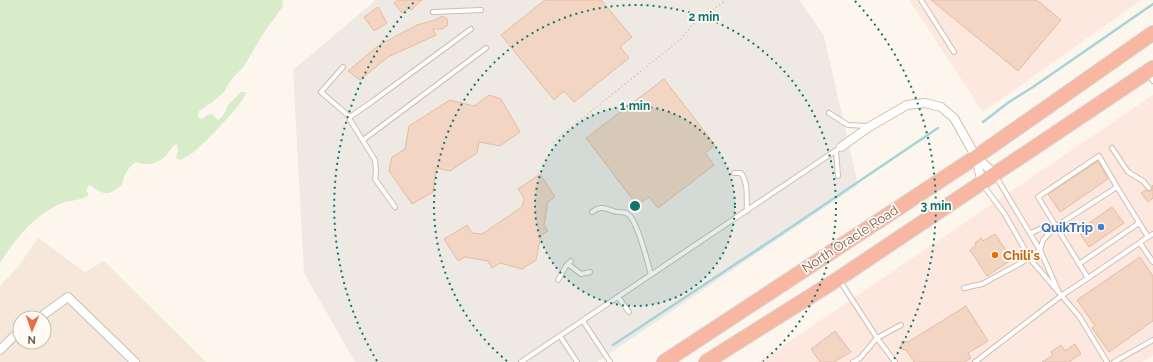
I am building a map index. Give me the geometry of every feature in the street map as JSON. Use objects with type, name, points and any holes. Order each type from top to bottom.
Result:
[{"type":"highway","name":"North Oracle Road","points":[[664,362],[976,157],[1153,34]]},
{"type":"highway","name":"North Oracle Road","points":[[706,362],[838,279],[967,192],[1151,74]]},
{"type":"street","points":[[839,149],[868,127],[906,105],[925,103],[941,106],[954,118],[976,157],[982,183]]},
{"type":"street","points":[[976,157],[995,174]]},
{"type":"street","points":[[51,310],[68,297],[133,361]]},
{"type":"street","points":[[0,350],[12,338]]},
{"type":"lane","points":[[921,0],[954,52]]},
{"type":"lane","points":[[433,12],[481,10]]},
{"type":"lane","points":[[350,117],[373,102],[471,29]]},
{"type":"lane","points":[[363,140],[486,48]]},
{"type":"lane","points":[[343,67],[322,92],[350,117],[350,120],[375,160],[375,179],[395,207]]},
{"type":"lane","points":[[829,113],[848,125],[868,127]]},
{"type":"lane","points":[[1112,148],[1128,172],[1143,181],[1148,188]]},
{"type":"lane","points":[[838,176],[839,149]]},
{"type":"lane","points":[[521,362],[839,149]]},
{"type":"lane","points":[[1088,278],[1055,227],[1038,197],[1099,156],[1148,237]]},
{"type":"lane","points":[[734,173],[741,173],[745,178],[747,210]]},
{"type":"lane","points":[[995,174],[1040,250],[1061,296]]},
{"type":"lane","points":[[982,183],[1004,213],[1030,258],[1079,316],[1107,362]]},
{"type":"lane","points":[[964,288],[982,284],[1030,258],[1040,250],[1043,240],[1055,227],[1117,186]]},
{"type":"lane","points":[[592,212],[596,208],[603,208],[629,215],[640,238],[651,275]]},
{"type":"lane","points":[[1079,264],[1139,223]]},
{"type":"lane","points":[[1030,233],[1044,227],[1055,227]]},
{"type":"lane","points":[[976,362],[1061,296],[1153,234]]},
{"type":"lane","points":[[1140,243],[1153,262]]},
{"type":"lane","points":[[558,280],[570,262],[581,274],[590,272]]},
{"type":"lane","points":[[838,279],[876,338],[895,362]]},
{"type":"lane","points":[[618,297],[629,312]]},
{"type":"lane","points":[[583,321],[610,362]]},
{"type":"lane","points":[[853,362],[860,358],[876,338],[901,325]]},
{"type":"lane","points":[[560,336],[577,362]]},
{"type":"lane","points":[[1114,362],[1153,340]]},
{"type":"path","points":[[553,142],[681,39],[692,25],[726,0]]},
{"type":"shaded area","points":[[376,0],[799,0],[824,36],[858,185],[597,362],[355,362],[304,273],[293,70]]},
{"type":"shaded area","points":[[909,0],[1141,0],[983,112]]},
{"type":"shaded area","points":[[1153,95],[1153,355],[1143,362],[759,362]]},
{"type":"shaded area","points":[[38,238],[85,272],[104,261],[206,362],[0,362],[0,286],[18,267]]},
{"type":"green space","points":[[0,0],[282,0],[283,6],[263,34],[244,66],[230,81],[224,92],[199,111],[198,118],[202,119],[207,115],[212,114],[218,120],[223,116],[228,105],[241,92],[246,92],[239,105],[215,132],[194,152],[180,160],[176,158],[178,150],[177,144],[158,162],[145,164],[136,162],[126,172],[122,185],[109,193],[103,193],[89,185],[86,190],[89,195],[60,204],[41,215],[33,222],[18,237],[0,263]]},
{"type":"building","points":[[398,0],[422,0],[411,10],[409,8],[402,13],[394,3]]},
{"type":"building","points":[[545,0],[601,0],[632,37],[620,47],[629,58],[574,102],[564,91],[554,100],[501,35]]},
{"type":"building","points":[[931,0],[1037,0],[1061,20],[1018,71]]},
{"type":"building","points":[[378,7],[387,23],[374,31],[364,17]]},
{"type":"building","points":[[442,16],[447,19],[448,25],[443,29],[433,29],[436,35],[388,57],[360,80],[348,71],[379,45],[417,25],[435,20]]},
{"type":"building","points":[[664,79],[715,145],[705,153],[714,165],[658,208],[649,197],[637,205],[586,138]]},
{"type":"building","points":[[489,95],[501,99],[520,132],[500,146],[479,142],[477,153],[450,171],[436,168],[433,192],[412,204],[389,171],[392,157],[405,149],[409,126],[450,100],[474,106]]},
{"type":"building","name":"QuikTrip","points":[[1098,161],[1108,179],[1060,212],[1048,194]]},
{"type":"building","points":[[540,174],[555,197],[548,202],[544,225],[548,231],[541,235],[536,260],[522,269],[500,263],[492,268],[488,261],[465,257],[458,261],[444,239],[467,225],[472,233],[482,234],[522,207],[524,198],[518,189]]},
{"type":"building","points":[[1153,185],[1153,198],[1148,202],[1141,193],[1146,190],[1151,191]]},
{"type":"building","name":"QuikTrip","points":[[1112,207],[1124,223],[1089,247],[1078,231]]},
{"type":"building","name":"Chili's","points":[[995,234],[1008,253],[1013,250],[1017,256],[987,276],[970,250],[981,238],[983,241]]},
{"type":"building","points":[[1140,257],[1153,276],[1153,321],[1109,352],[1092,328],[1095,326],[1077,300]]},
{"type":"building","points":[[966,306],[988,341],[968,353],[971,358],[964,362],[914,362],[906,350],[901,349],[902,341],[908,342]]},
{"type":"building","points":[[835,331],[851,352],[834,362],[820,362],[811,349]]},
{"type":"building","points":[[1075,344],[1081,354],[1069,362],[1042,362],[1053,355],[1051,352],[1061,345],[1065,351]]},
{"type":"waterway","points":[[983,122],[1009,102],[1153,4]]},
{"type":"waterway","points":[[613,345],[938,128]]},
{"type":"place","name":"QuikTrip","points":[[1101,227]]},
{"type":"place","name":"Chili's","points":[[995,255]]}]
